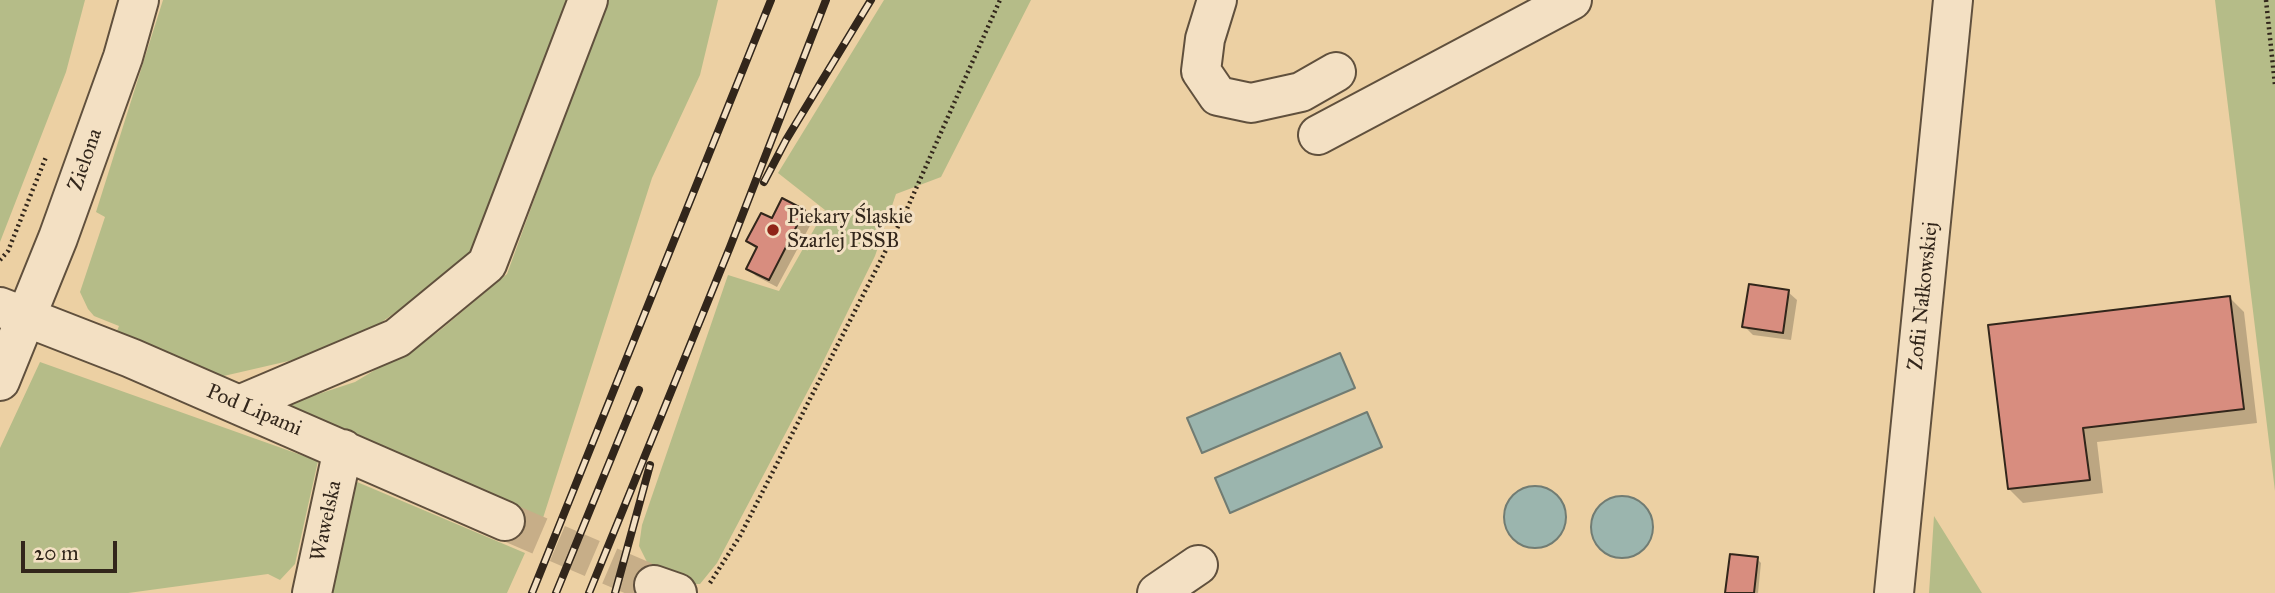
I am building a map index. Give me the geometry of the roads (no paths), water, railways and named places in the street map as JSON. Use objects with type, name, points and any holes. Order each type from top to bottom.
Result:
[{"type":"street","name":"Zielona","points":[[0,382],[14,312],[123,58],[139,0]]},
{"type":"street","points":[[239,405],[397,338],[487,264],[588,0]]},
{"type":"street","points":[[1217,0],[1205,39],[1201,71],[1218,96],[1251,103],[1301,92],[1336,72]]},
{"type":"street","points":[[1318,135],[1572,0]]},
{"type":"street","name":"Zofii Nałkowskiej","points":[[1894,593],[1954,0]]},
{"type":"street","name":"Pod Lipami","points":[[14,312],[131,358],[505,521]]},
{"type":"street","name":"Wawelska","points":[[312,593],[343,449]]},
{"type":"street","points":[[1157,593],[1198,565]]},
{"type":"water","points":[[1340,353],[1355,388],[1202,453],[1187,418]]},
{"type":"water","points":[[1367,412],[1382,447],[1230,513],[1215,478]]},
{"type":"water","points":[[1535,486],[1547,488],[1557,495],[1564,505],[1564,529],[1557,539],[1547,546],[1535,548],[1523,546],[1513,539],[1506,529],[1504,517],[1506,505],[1513,495],[1523,488]]},
{"type":"water","points":[[1622,496],[1634,498],[1644,505],[1651,515],[1651,539],[1644,549],[1634,556],[1622,558],[1610,556],[1600,549],[1593,539],[1591,527],[1593,515],[1600,505],[1610,498]]},
{"type":"tunnel","points":[[505,521],[654,585]]},
{"type":"railway","points":[[532,593],[771,0]]},
{"type":"railway","points":[[589,593],[730,247],[826,0]]},
{"type":"railway","points":[[764,182],[786,140],[871,0]]},
{"type":"railway","points":[[556,593],[639,390]]},
{"type":"railway","points":[[615,593],[650,465]]},
{"type":"place","name":"Piekary Śląskie Szarlej PSSB","points":[[773,230]]}]
